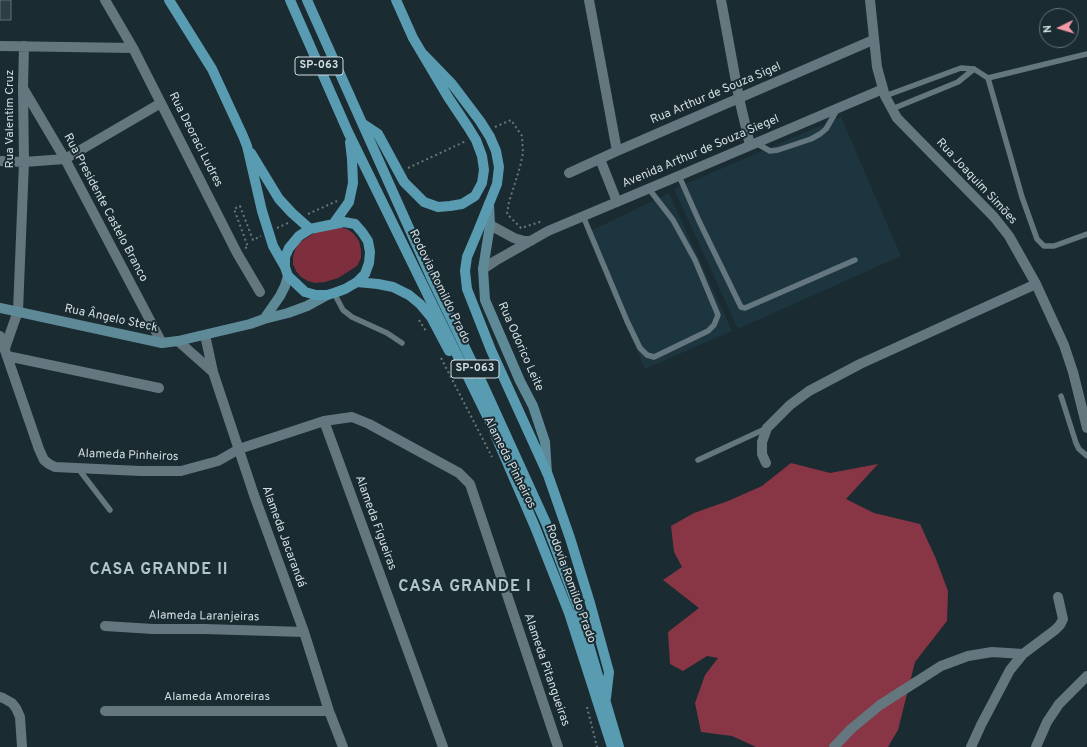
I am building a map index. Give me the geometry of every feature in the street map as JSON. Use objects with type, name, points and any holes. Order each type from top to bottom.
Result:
[{"type":"main road","points":[[169,0],[212,69],[247,146],[279,199],[310,229]]},
{"type":"main road","name":"Rodovia Romildo Prado","points":[[290,0],[348,132],[488,418],[535,527],[569,613],[610,744]]},
{"type":"main road","name":"Rodovia Romildo Prado","points":[[307,0],[430,275],[484,387],[546,523],[578,608],[619,747]]},
{"type":"main road","points":[[362,124],[378,134],[404,182],[424,202],[438,207],[450,206],[462,204],[475,196],[482,183],[484,170],[482,156],[476,140],[448,97],[413,38],[396,0]]},
{"type":"main road","points":[[423,54],[452,84],[480,121],[490,137],[496,151],[499,167],[496,184],[478,231],[466,257],[465,271],[467,289],[491,350],[548,475],[570,538],[604,650],[609,672],[606,704]]},
{"type":"main road","points":[[334,223],[349,202],[353,183],[352,159],[348,132]]},
{"type":"main road","points":[[247,146],[262,211],[273,246],[286,272],[305,292],[316,295],[331,294]]},
{"type":"main road","name":"Rua Odorico Leite","points":[[489,204],[490,226],[482,269],[483,287],[487,305],[520,381],[533,406],[545,442],[548,475]]},
{"type":"main road","name":"Rua Ângelo Steck","points":[[0,308],[162,343],[226,331],[294,311],[345,289],[357,282],[364,274],[369,263],[370,252],[368,241],[355,224],[344,222],[334,223],[310,229],[299,236],[289,248],[285,257],[285,286],[264,319]]},
{"type":"main road","points":[[357,282],[393,287],[409,295],[420,304],[430,318],[488,418]]},
{"type":"street","name":"Rua Deoraci Ludres","points":[[105,0],[133,48],[237,253],[260,292]]},
{"type":"street","points":[[589,0],[617,151]]},
{"type":"street","points":[[721,0],[739,98],[753,144]]},
{"type":"street","name":"Rua Joaquim Simões","points":[[870,0],[877,68],[884,92],[892,109],[897,118],[994,218],[1009,236],[1036,284],[1064,345],[1073,372],[1087,428]]},
{"type":"street","name":"Rua Arthur de Souza Sigel","points":[[569,173],[873,40]]},
{"type":"street","points":[[0,46],[133,48]]},
{"type":"street","name":"Rua Valentim Cruz","points":[[18,311],[24,162],[24,46]]},
{"type":"street","name":"Rua Presidente Castelo Branco","points":[[23,88],[65,159],[162,343]]},
{"type":"street","name":"Avenida Arthur de Souza Siegel","points":[[482,269],[548,231],[838,108],[884,92]]},
{"type":"street","points":[[0,161],[24,162],[65,159],[161,103]]},
{"type":"street","points":[[600,159],[617,202]]},
{"type":"street","points":[[490,226],[514,238],[524,241],[531,241]]},
{"type":"street","points":[[766,463],[762,454],[762,442],[767,428],[790,405],[809,391],[860,364],[1036,284]]},
{"type":"street","points":[[18,311],[6,352],[159,388]]},
{"type":"street","name":"Alameda Jacarandá","points":[[205,335],[213,372],[254,495],[304,632],[329,711],[343,747]]},
{"type":"street","name":"Alameda Pinheiros","points":[[0,336],[39,450],[44,460],[48,464],[55,467],[140,471],[181,471],[218,461],[239,449],[324,421]]},
{"type":"street","points":[[178,341],[213,372]]},
{"type":"street","name":"Alameda Pitangueiras","points":[[324,421],[352,417],[369,424],[459,473],[470,484],[558,747]]},
{"type":"street","name":"Alameda Figueiras","points":[[324,421],[443,747]]},
{"type":"street","points":[[971,747],[1010,670],[1022,654],[1060,625],[1063,619],[1058,597]]},
{"type":"street","name":"Alameda Laranjeiras","points":[[104,626],[154,629],[304,632]]},
{"type":"street","points":[[834,747],[851,729],[880,705],[941,666],[968,656],[992,652],[1022,654]]},
{"type":"street","points":[[1036,747],[1047,722],[1059,704],[1087,676]]},
{"type":"street","points":[[0,697],[12,703],[20,717],[22,747]]},
{"type":"street","name":"Alameda Amoreiras","points":[[105,711],[329,711]]},
{"type":"lane","points":[[988,78],[1087,54]]},
{"type":"lane","points":[[884,92],[961,68],[974,69],[988,78],[1022,197],[1037,239],[1044,246],[1054,246],[1087,234]]},
{"type":"lane","points":[[892,109],[958,82],[974,69]]},
{"type":"lane","points":[[753,144],[770,151],[778,150],[811,139],[826,129],[838,108]]},
{"type":"lane","points":[[679,176],[698,221],[741,307],[746,308],[856,260]]},
{"type":"lane","points":[[583,216],[627,321],[640,348],[647,355],[654,357],[708,331],[714,325],[718,315],[695,260],[673,220],[648,189]]},
{"type":"lane","points":[[331,294],[343,310],[352,317],[387,333],[402,343]]},
{"type":"lane","points":[[1061,396],[1076,443],[1080,450],[1087,456]]},
{"type":"lane","points":[[698,460],[767,428]]},
{"type":"lane","points":[[76,467],[110,510]]},
{"type":"path","points":[[511,120],[522,136],[523,153],[507,214],[521,228],[540,222],[548,231]]},
{"type":"path","points":[[248,246],[234,209],[240,206],[253,240]]},
{"type":"path","points":[[418,319],[429,337]]},
{"type":"path","name":"Alameda Pinheiros","points":[[440,356],[494,459]]},
{"type":"path","points":[[586,703],[597,747]]},
{"type":"shaded area","points":[[841,117],[901,256],[738,329],[674,189]]},
{"type":"shaded area","points":[[669,193],[732,331],[645,369],[586,233]]},
{"type":"shaded area","points":[[339,227],[347,229],[354,234],[359,241],[361,258],[357,266],[338,278],[325,282],[315,283],[301,277],[293,264],[295,250],[299,243],[326,228]]},
{"type":"shaded area","points":[[791,463],[830,473],[878,464],[846,499],[874,513],[920,524],[936,559],[948,591],[947,621],[915,662],[898,730],[888,747],[756,747],[732,736],[701,732],[695,703],[705,675],[718,658],[707,656],[683,671],[670,664],[668,632],[699,608],[663,580],[682,567],[674,552],[671,526],[694,513],[728,501],[762,486]]},
{"type":"building","points":[[0,0],[11,0],[11,20],[0,20]]},
{"type":"district","name":"CASA GRANDE II","points":[[159,571]]},
{"type":"district","name":"CASA GRANDE I","points":[[465,588]]}]
